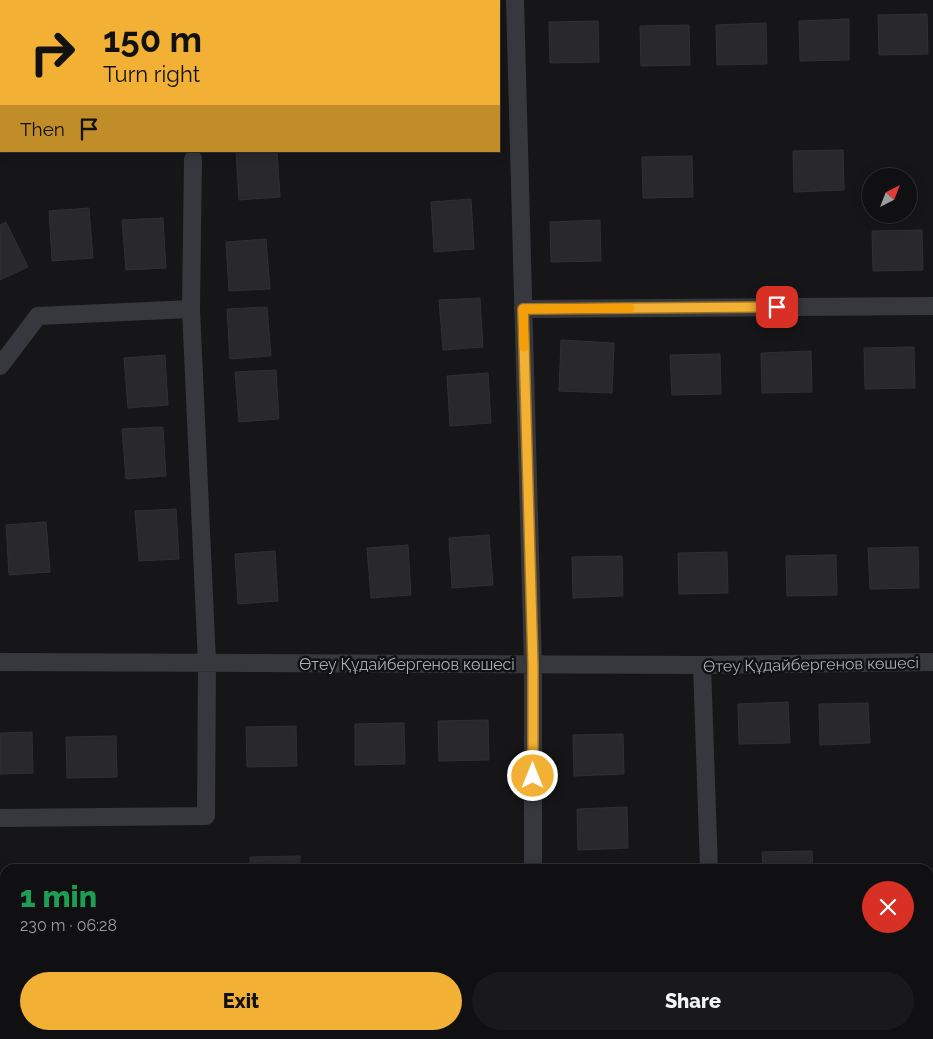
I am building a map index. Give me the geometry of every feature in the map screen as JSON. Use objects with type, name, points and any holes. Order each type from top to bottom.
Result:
[{"type":"street","points":[[515,0],[533,665],[534,864]]},
{"type":"street","points":[[0,818],[206,816],[207,663],[191,309],[193,159]]},
{"type":"street","points":[[523,309],[933,306]]},
{"type":"street","points":[[0,366],[38,316],[191,309]]},
{"type":"street","name":"Өтеу Құдайбергенов көшесі","points":[[0,662],[533,665],[933,662]]},
{"type":"street","points":[[702,665],[709,864]]},
{"type":"building","points":[[927,14],[928,54],[879,55],[878,15]]},
{"type":"building","points":[[849,19],[849,60],[800,61],[799,21]]},
{"type":"building","points":[[598,21],[599,62],[550,63],[549,22]]},
{"type":"building","points":[[766,23],[767,64],[717,65],[716,25]]},
{"type":"building","points":[[689,25],[690,65],[641,66],[640,26]]},
{"type":"building","points":[[843,150],[844,190],[794,192],[793,151]]},
{"type":"building","points":[[236,152],[277,152],[280,197],[239,200]]},
{"type":"building","points":[[692,156],[693,197],[643,198],[642,157]]},
{"type":"building","points":[[471,199],[474,249],[434,252],[431,202]]},
{"type":"building","points":[[89,208],[93,258],[52,261],[49,211]]},
{"type":"building","points":[[163,218],[166,268],[126,270],[122,220]]},
{"type":"building","points":[[600,220],[601,261],[551,262],[550,222]]},
{"type":"building","points":[[6,222],[28,267],[0,280],[0,225]]},
{"type":"building","points":[[922,230],[923,270],[873,271],[872,231]]},
{"type":"building","points":[[266,239],[270,289],[229,291],[226,242]]},
{"type":"building","points":[[480,298],[483,347],[443,350],[439,300]]},
{"type":"building","points":[[267,307],[271,356],[230,359],[227,309]]},
{"type":"building","points":[[561,340],[614,343],[612,393],[559,391]]},
{"type":"building","points":[[914,347],[915,388],[865,389],[864,348]]},
{"type":"building","points":[[811,351],[812,392],[762,393],[761,353]]},
{"type":"building","points":[[720,354],[721,394],[672,395],[670,355]]},
{"type":"building","points":[[165,355],[168,405],[128,408],[124,358]]},
{"type":"building","points":[[276,370],[279,419],[239,422],[235,372]]},
{"type":"building","points":[[488,373],[491,423],[450,426],[447,376]]},
{"type":"building","points":[[163,427],[166,476],[126,479],[122,429]]},
{"type":"building","points":[[176,509],[179,559],[139,561],[135,511]]},
{"type":"building","points":[[46,522],[50,572],[9,575],[6,525]]},
{"type":"building","points":[[489,535],[493,585],[452,588],[449,538]]},
{"type":"building","points":[[408,545],[411,595],[371,598],[367,548]]},
{"type":"building","points":[[918,547],[919,588],[870,589],[868,548]]},
{"type":"building","points":[[275,551],[278,601],[238,604],[235,554]]},
{"type":"building","points":[[727,552],[728,593],[679,594],[678,553]]},
{"type":"building","points":[[836,555],[837,595],[787,596],[786,556]]},
{"type":"building","points":[[622,556],[623,596],[573,598],[572,557]]},
{"type":"building","points":[[788,702],[790,743],[739,744],[738,704]]},
{"type":"building","points":[[868,703],[870,743],[820,745],[819,704]]},
{"type":"building","points":[[488,720],[489,760],[439,761],[438,721]]},
{"type":"building","points":[[404,723],[405,764],[355,765],[355,724]]},
{"type":"building","points":[[296,726],[297,766],[247,767],[246,727]]},
{"type":"building","points":[[32,732],[33,773],[0,774],[0,733]]},
{"type":"building","points":[[623,734],[624,774],[574,776],[573,735]]},
{"type":"building","points":[[116,736],[117,777],[67,778],[66,737]]},
{"type":"building","points":[[627,807],[628,848],[578,850],[577,809]]},
{"type":"building","points":[[812,851],[813,864],[763,864],[762,852]]},
{"type":"building","points":[[300,856],[300,864],[250,864],[250,857]]},
{"type":"slow traffic","points":[[524,347],[523,309],[630,308]]},
{"type":"route","points":[[533,776],[533,665],[523,309],[777,307]]}]
